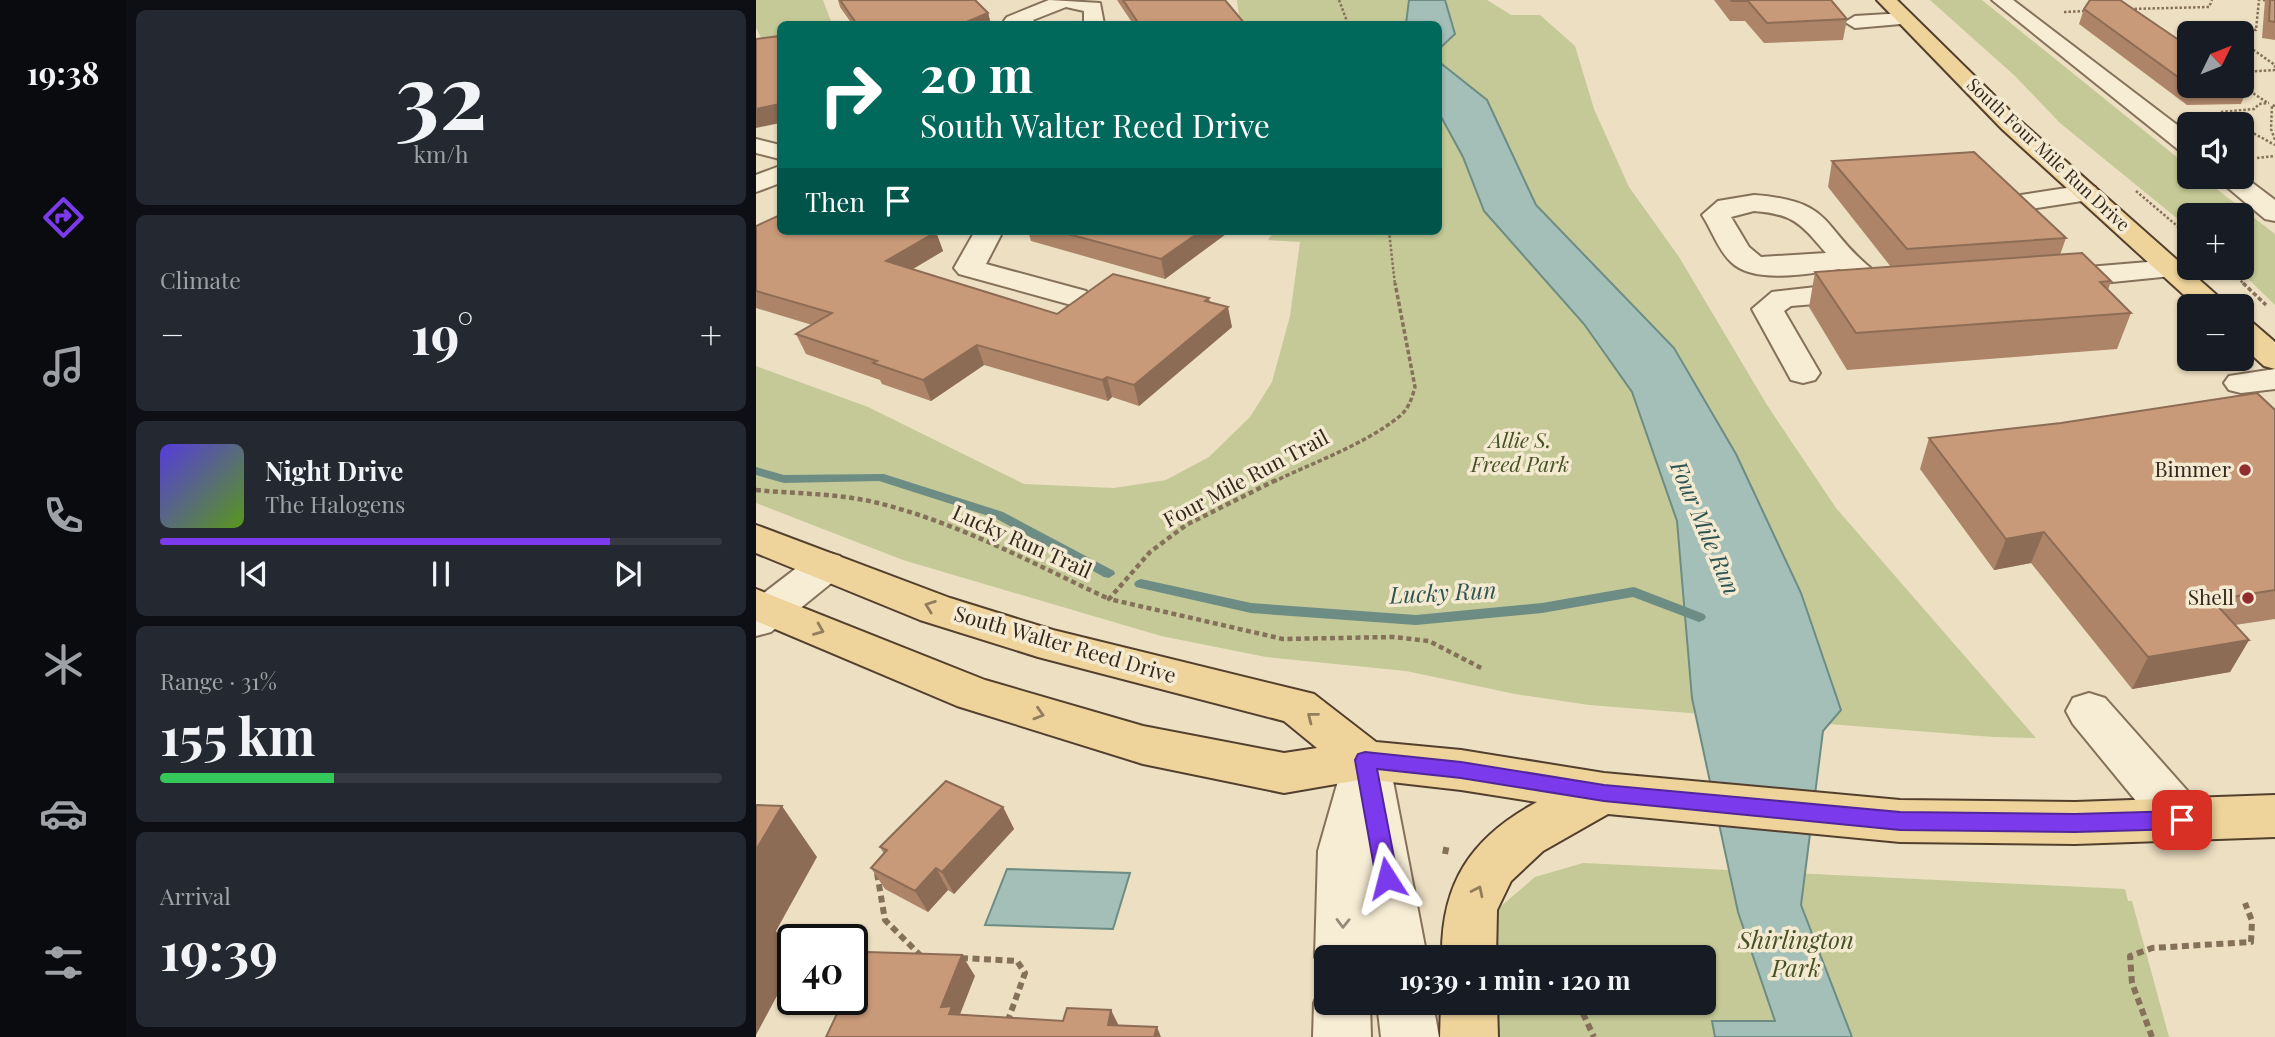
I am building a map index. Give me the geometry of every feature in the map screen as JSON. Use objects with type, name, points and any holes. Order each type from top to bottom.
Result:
[{"type":"main road","name":"South Four Mile Run Drive","points":[[1886,0],[2010,124],[2200,294]]},
{"type":"main road","points":[[2254,341],[2275,359]]},
{"type":"main road","name":"South Walter Reed Drive","points":[[756,538],[936,609],[1053,646],[1298,707],[1365,760]]},
{"type":"main road","points":[[761,612],[973,694],[1143,745],[1284,773],[1365,760],[1461,770],[1591,794],[1900,821],[2075,823],[2275,816]]},
{"type":"main road","points":[[1470,945],[1472,904],[1494,862],[1511,845],[1591,794]]},
{"type":"main road","points":[[1469,1015],[1469,1037]]},
{"type":"street","points":[[1014,21],[1062,0],[1093,7],[1094,21]]},
{"type":"street","points":[[2001,0],[2177,137]]},
{"type":"street","points":[[2028,21],[2060,16]]},
{"type":"street","points":[[1854,22],[1905,19]]},
{"type":"street","points":[[756,146],[777,151]]},
{"type":"street","points":[[756,184],[777,175]]},
{"type":"street","points":[[2244,189],[2275,213]]},
{"type":"street","points":[[2030,201],[2087,192]]},
{"type":"street","points":[[987,235],[969,268],[1075,297]]},
{"type":"street","points":[[1803,373],[1767,309],[1783,298],[1804,294],[1910,289],[1864,278],[1847,260]]},
{"type":"street","points":[[2028,281],[2172,269]]},
{"type":"street","points":[[2241,383],[2275,379]]},
{"type":"street","points":[[761,612],[826,566]]},
{"type":"street","points":[[2089,711],[2182,820]]},
{"type":"street","points":[[1343,945],[1344,850],[1365,760]]},
{"type":"street","points":[[1365,760],[1397,945]]},
{"type":"street","points":[[1342,1015],[1342,1037]]},
{"type":"street","points":[[1407,1015],[1410,1037]]},
{"type":"path","points":[[1339,0],[1347,21]]},
{"type":"path","points":[[2122,10],[2209,7],[2212,0]]},
{"type":"path","points":[[2254,30],[2261,0],[2275,2]]},
{"type":"path","points":[[2127,5],[2133,9]]},
{"type":"path","points":[[2060,16],[2088,11]]},
{"type":"path","points":[[2257,18],[2266,19]]},
{"type":"path","points":[[2254,50],[2275,60]]},
{"type":"path","points":[[2254,71],[2275,70],[2269,59]]},
{"type":"path","points":[[2254,94],[2272,105]]},
{"type":"path","points":[[2220,112],[2254,109],[2259,104],[2272,105]]},
{"type":"path","points":[[2272,105],[2271,129],[2275,143]]},
{"type":"path","points":[[2254,132],[2275,143]]},
{"type":"path","name":"Four Mile Run Trail","points":[[1109,598],[1150,552],[1186,525],[1366,436],[1401,415],[1409,404],[1415,387],[1398,310],[1389,235]]},
{"type":"path","points":[[2241,280],[2275,312]]},
{"type":"path","name":"Lucky Run Trail","points":[[756,491],[875,503],[944,523],[995,543],[1109,598]]},
{"type":"path","points":[[1109,598],[1283,639],[1393,637],[1429,642],[1483,669]]},
{"type":"path","points":[[886,864],[876,873],[885,920],[898,930],[920,956],[934,957]]},
{"type":"path","points":[[2152,1037],[2132,983],[2130,956],[2152,948],[2251,942],[2252,921],[2245,902]]},
{"type":"path","points":[[948,958],[1017,961],[1025,973],[1002,1037]]},
{"type":"path","points":[[1584,1015],[1594,1037]]},
{"type":"green space","points":[[756,0],[823,0],[831,21],[777,21],[777,43],[765,45],[756,28]]},
{"type":"green space","name":"Allie S. Freed Park","points":[[1237,0],[1487,0],[1511,15],[1540,15],[1575,46],[1594,109],[1629,187],[1679,257],[1767,405],[1836,508],[2036,738],[1993,737],[1589,705],[1515,694],[1406,671],[1266,657],[1161,636],[903,560],[756,503],[756,366],[868,407],[1024,484],[1114,488],[1166,480],[1209,457],[1250,417],[1272,382],[1290,316],[1300,242],[1268,240],[1271,235],[1442,235],[1442,21],[1240,21]]},
{"type":"green space","points":[[1930,0],[1982,0],[2177,157],[2177,189],[2217,189],[2235,203],[2177,203],[2177,218],[2060,123],[2015,76]]},
{"type":"green space","points":[[2254,218],[2275,234],[2275,305],[2249,280],[2254,280]]},
{"type":"green space","name":"Shirlington Park","points":[[1583,863],[2125,889],[2128,901],[2132,901],[2169,1037],[1490,1037],[1488,1015],[1716,1015],[1716,945],[1489,945],[1493,913],[1535,877]]},
{"type":"water","points":[[1409,0],[1445,0],[1455,34],[1442,46],[1442,21],[1406,21]]},
{"type":"water","name":"Four Mile Run","points":[[1442,64],[1487,100],[1536,205],[1674,348],[1736,454],[1801,593],[1841,710],[1823,731],[1801,905],[1852,1037],[1715,1037],[1712,1021],[1775,1021],[1738,912],[1692,698],[1677,521],[1632,392],[1584,324],[1484,211],[1463,157],[1442,118]]},
{"type":"water","points":[[1007,869],[1130,873],[1113,929],[985,925]]},
{"type":"building","points":[[840,0],[975,0],[988,13],[969,21],[855,21]]},
{"type":"building","points":[[1123,0],[1225,0],[1242,21],[1137,21]]},
{"type":"building","points":[[1731,0],[1831,0],[1847,19],[1767,23],[1748,1]]},
{"type":"building","points":[[2090,0],[2120,0],[2177,39],[2177,76],[2084,9]]},
{"type":"building","points":[[2270,0],[2275,0],[2275,22],[2269,21]]},
{"type":"building","points":[[777,36],[777,105],[756,109],[756,39]]},
{"type":"building","points":[[1974,152],[2066,238],[1907,249],[1832,161]]},
{"type":"building","points":[[777,216],[777,235],[931,235],[886,261],[1057,314],[1113,274],[1209,298],[1205,301],[1228,307],[1134,385],[1107,377],[1102,380],[977,345],[923,380],[873,363],[877,361],[796,334],[832,313],[756,291],[756,226]]},
{"type":"building","points":[[1072,235],[1195,235],[1161,259]]},
{"type":"building","points":[[2082,253],[2111,281],[2100,282],[2131,313],[1856,333],[1815,272]]},
{"type":"building","points":[[2257,393],[2275,410],[2275,590],[2212,600],[2249,640],[2148,657],[2044,532],[2006,539],[1929,438],[2061,423]]},
{"type":"building","points":[[946,781],[1003,807],[942,872],[936,868],[915,891],[871,868],[887,850],[880,847]]},
{"type":"building","points":[[756,805],[782,806],[756,850]]},
{"type":"building","points":[[868,952],[962,955],[941,1007],[952,1006],[949,1014],[1063,1021],[1067,1008],[1111,1010],[1108,1025],[1157,1027],[1154,1037],[826,1037],[836,1015],[868,1015]]},
{"type":"waterway","name":"Lucky Run","points":[[756,471],[784,479],[880,477],[999,515],[1109,574]]},
{"type":"waterway","name":"Lucky Run","points":[[1141,584],[1251,608],[1416,620],[1542,608],[1634,592],[1699,617]]},
{"type":"place","name":"Bimmer","points":[[2245,470]]},
{"type":"place","name":"Shell","points":[[2248,598]]},
{"type":"route","points":[[1387,878],[1365,760],[1461,770],[1604,793],[1900,821],[2075,823],[2182,820]]}]
